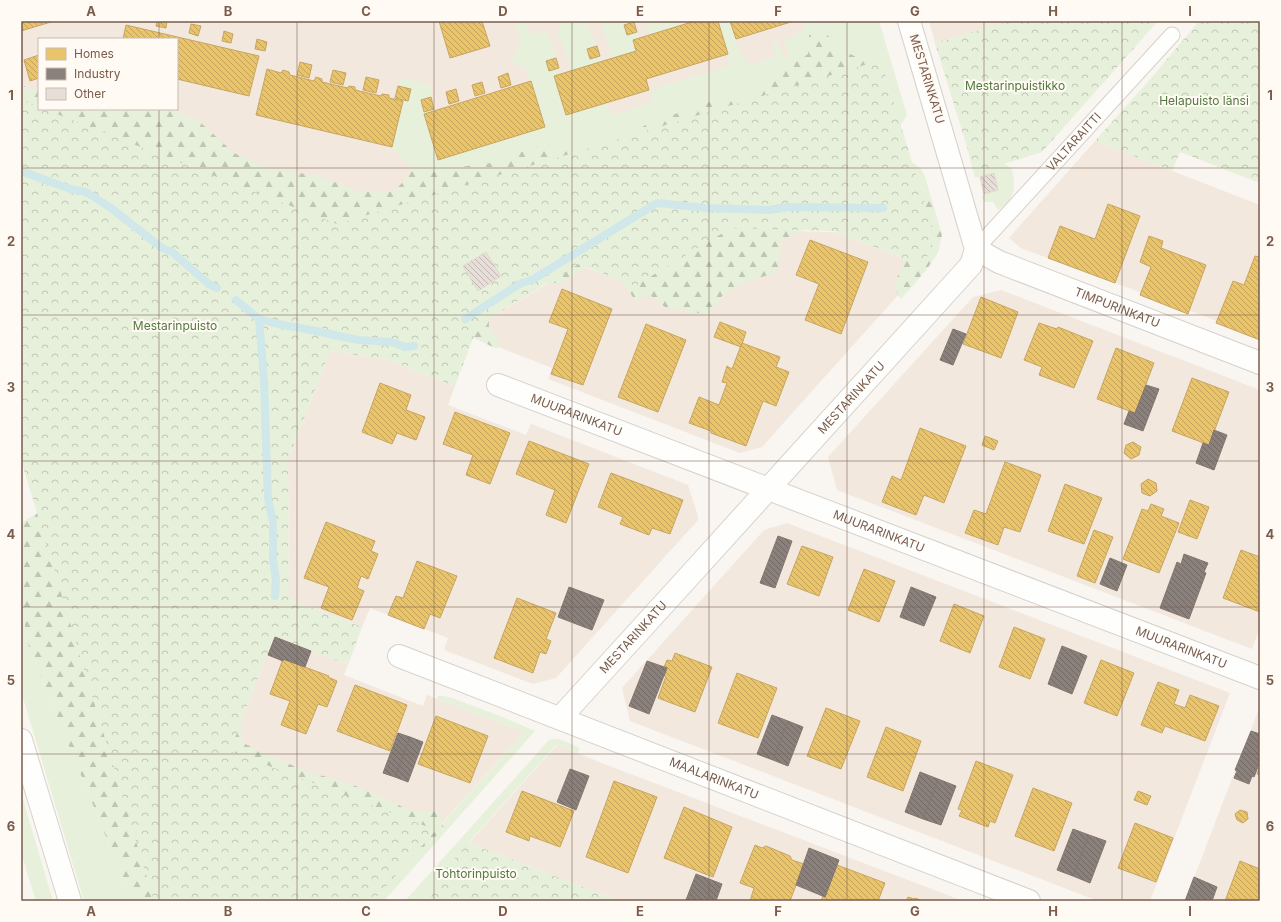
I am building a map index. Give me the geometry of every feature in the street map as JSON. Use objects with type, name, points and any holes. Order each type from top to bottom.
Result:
[{"type":"street","name":"MESTARINKATU","points":[[560,718],[971,266],[976,249],[909,21]]},
{"type":"street","name":"TIMPURINKATU","points":[[976,249],[999,262],[1260,363]]},
{"type":"street","name":"MUURARINKATU","points":[[498,385],[1260,678]]},
{"type":"street","name":"MAALARINKATU","points":[[399,656],[1029,901]]},
{"type":"street","points":[[21,740],[70,901]]},
{"type":"lane","name":"VALTARAITTI","points":[[976,249],[1172,35]]},
{"type":"shaded area","points":[[21,21],[870,21],[881,60],[337,224],[47,110],[178,110],[178,38],[38,38],[38,106],[21,98]]},
{"type":"shaded area","points":[[929,21],[1010,21],[935,43]]},
{"type":"shaded area","points":[[1095,141],[1260,205],[1260,337],[1021,248],[1009,238]]},
{"type":"shaded area","points":[[729,230],[835,232],[924,266],[762,447],[740,453],[548,379],[552,368],[473,337],[478,325],[579,265],[635,285]]},
{"type":"shaded area","points":[[1001,290],[1260,390],[1260,628],[1252,649],[837,490],[828,457],[973,297]]},
{"type":"shaded area","points":[[330,351],[388,360],[455,386],[448,405],[526,435],[531,424],[688,485],[698,520],[556,678],[533,684],[444,650],[448,638],[370,608],[362,627],[289,599],[288,460]]},
{"type":"shaded area","points":[[787,523],[1230,693],[1150,901],[1098,901],[630,721],[622,688],[764,530]]},
{"type":"shaded area","points":[[274,636],[348,665],[344,675],[423,706],[427,695],[524,732],[436,830],[230,751]]},
{"type":"shaded area","points":[[1260,706],[1260,901],[1185,901]]},
{"type":"shaded area","points":[[557,745],[963,901],[620,901],[469,843]]},
{"type":"green space","points":[[515,21],[530,21],[527,24],[530,34],[533,35],[543,30],[548,35],[556,58],[546,62],[549,71],[559,68],[561,74],[554,76],[566,115],[607,103],[611,116],[653,101],[649,90],[731,65],[718,21],[730,21],[741,56],[745,56],[748,65],[775,58],[773,40],[779,43],[785,59],[789,57],[784,41],[805,29],[803,21],[879,21],[907,115],[902,123],[883,137],[858,143],[641,181],[592,192],[502,220],[479,223],[417,224],[394,232],[313,270],[294,276],[271,277],[257,276],[241,272],[227,264],[125,190],[99,175],[21,143],[21,136],[126,181],[147,199],[168,206],[170,217],[235,260],[306,265],[334,251],[340,244],[390,221],[426,213],[494,209],[557,182],[611,172],[662,156],[693,126],[737,125],[801,132],[836,124],[859,100],[872,66],[838,47],[823,30],[809,35],[808,54],[766,81],[765,90],[745,100],[711,101],[646,125],[624,145],[582,150],[538,146],[491,163],[443,169],[413,170],[392,147],[403,101],[396,98],[408,101],[411,89],[399,86],[402,78],[431,85],[431,97],[421,100],[424,111],[434,109],[434,111],[424,114],[438,160],[545,127],[530,78],[523,67],[516,63],[511,63],[517,52],[519,43]]},
{"type":"green space","points":[[564,21],[586,21],[597,46],[587,49],[590,58],[600,56],[602,62],[572,70],[558,33],[559,25]]},
{"type":"green space","points":[[601,21],[634,21],[624,25],[627,35],[637,32],[639,38],[633,40],[636,51],[612,59]]},
{"type":"green space","points":[[645,21],[678,21],[680,25],[649,35]]},
{"type":"green space","name":"Mestarinpuistikko","points":[[1010,21],[1158,21],[1042,152],[975,173],[935,43]]},
{"type":"green space","name":"Helapuisto länsi","points":[[1199,21],[1260,21],[1260,183],[1180,152],[1172,171],[1095,141],[1153,76]]},
{"type":"green space","points":[[823,30],[838,47],[872,66],[362,235],[21,136],[21,84],[27,88],[38,90],[38,110],[171,110],[199,121],[234,153],[267,168],[319,176],[358,191],[394,192],[413,170],[443,169],[491,163],[538,146],[582,150],[623,145],[645,125],[711,101],[745,100],[765,90],[766,81],[808,54],[809,35]]},
{"type":"green space","name":"Mestarinpuisto","points":[[881,60],[931,224],[933,240],[924,266],[833,231],[731,228],[635,286],[579,264],[478,325],[455,386],[388,360],[330,351],[288,460],[289,599],[362,627],[348,665],[274,636],[230,751],[436,830],[373,901],[154,901],[21,460],[21,100],[38,107],[38,110],[47,110],[337,224]]},
{"type":"green space","points":[[982,149],[1012,169],[1014,182],[1013,193],[1008,202],[998,210],[993,202],[985,202],[982,198],[983,194],[998,190],[994,173],[975,178],[969,155],[970,152]]},
{"type":"green space","points":[[901,157],[915,164],[922,171],[931,197],[914,181]]},
{"type":"green space","points":[[914,181],[931,197],[942,235],[938,253],[927,269],[901,299],[893,287],[905,259],[881,244],[817,223],[782,240],[777,272],[741,284],[722,296],[710,315],[666,308],[650,295],[635,300],[619,277],[615,263],[586,268],[562,283],[528,283],[488,301],[489,328],[500,342],[497,349],[460,331],[501,276]]},
{"type":"green space","points":[[61,498],[240,711],[243,743],[305,771],[349,783],[414,812],[439,811],[444,829],[382,883],[367,901],[132,901],[29,647],[21,606],[21,523]]},
{"type":"green space","points":[[21,606],[29,647],[132,901],[84,901],[21,691]]},
{"type":"green space","points":[[438,696],[455,699],[535,731],[384,901],[367,901],[382,883],[444,829],[443,823],[524,732],[437,699]]},
{"type":"green space","points":[[559,739],[580,749],[578,753],[556,745],[469,842],[466,851],[418,901],[405,901],[549,740]]},
{"type":"green space","points":[[21,793],[53,901],[36,901],[21,853]]},
{"type":"green space","name":"Tohtorinpuisto","points":[[469,843],[620,901],[416,901]]},
{"type":"building: Homes","points":[[21,21],[54,21],[21,31]]},
{"type":"building: Homes","points":[[157,21],[167,21],[166,28],[156,26]]},
{"type":"building: Homes","points":[[439,21],[482,21],[490,46],[450,58]]},
{"type":"building: Homes","points":[[695,21],[718,21],[728,54],[646,79],[649,90],[566,115],[554,76],[636,51],[633,40]]},
{"type":"building: Homes","points":[[730,21],[794,21],[736,39]]},
{"type":"building: Homes","points":[[634,22],[637,32],[627,35],[624,25]]},
{"type":"building: Homes","points":[[191,24],[201,26],[198,36],[189,33]]},
{"type":"building: Homes","points":[[126,25],[259,56],[249,96],[178,79],[178,38],[123,38]]},
{"type":"building: Homes","points":[[224,31],[233,34],[231,43],[222,41]]},
{"type":"building: Homes","points":[[257,39],[267,42],[265,51],[255,49]]},
{"type":"building: Homes","points":[[597,46],[600,56],[590,59],[587,49]]},
{"type":"building: Homes","points":[[38,55],[38,78],[30,81],[24,60]]},
{"type":"building: Homes","points":[[556,58],[559,68],[549,71],[546,61]]},
{"type":"building: Homes","points":[[300,62],[312,65],[309,78],[297,75]]},
{"type":"building: Homes","points":[[267,69],[281,73],[283,70],[289,72],[290,75],[314,81],[316,77],[322,79],[322,82],[348,88],[349,86],[355,87],[355,90],[381,96],[382,94],[389,95],[389,98],[403,101],[392,147],[256,115]]},
{"type":"building: Homes","points":[[333,70],[346,73],[343,85],[330,82]]},
{"type":"building: Homes","points":[[508,73],[511,85],[501,88],[498,77]]},
{"type":"building: Homes","points":[[366,77],[379,80],[376,93],[363,90]]},
{"type":"building: Homes","points":[[531,81],[545,127],[438,160],[424,114]]},
{"type":"building: Homes","points":[[482,82],[485,93],[475,96],[472,85]]},
{"type":"building: Homes","points":[[398,86],[411,89],[408,101],[395,98]]},
{"type":"building: Homes","points":[[456,89],[459,101],[449,104],[446,92]]},
{"type":"building: Homes","points":[[431,97],[434,109],[424,112],[421,100]]},
{"type":"building: Homes","points":[[1108,204],[1140,216],[1115,283],[1048,258],[1060,226],[1095,239]]},
{"type":"building: Homes","points":[[1149,236],[1163,241],[1161,248],[1206,265],[1188,314],[1140,295],[1151,267],[1140,262]]},
{"type":"building: Homes","points":[[810,240],[868,262],[841,334],[805,320],[819,284],[796,275]]},
{"type":"building: Homes","points":[[1255,256],[1260,257],[1260,340],[1216,323],[1233,281],[1244,285]]},
{"type":"building: Homes","points":[[562,289],[612,309],[583,385],[551,374],[568,329],[549,322]]},
{"type":"building: Homes","points":[[981,297],[1018,312],[1001,358],[963,344]]},
{"type":"building: Homes","points":[[720,322],[746,332],[741,347],[714,337]]},
{"type":"building: Homes","points":[[1039,323],[1057,329],[1058,327],[1093,341],[1074,388],[1039,375],[1042,367],[1024,360]]},
{"type":"building: Homes","points":[[646,324],[686,340],[658,412],[618,397]]},
{"type":"building: Homes","points":[[742,343],[780,357],[776,367],[789,372],[776,406],[763,401],[746,446],[689,423],[699,397],[719,405],[727,383],[722,382],[727,366],[732,369]]},
{"type":"building: Homes","points":[[1116,348],[1154,363],[1135,413],[1097,399]]},
{"type":"building: Homes","points":[[1192,378],[1229,392],[1209,445],[1172,431]]},
{"type":"building: Homes","points":[[380,383],[411,395],[406,410],[425,417],[416,440],[397,433],[392,444],[362,432]]},
{"type":"building: Homes","points":[[455,412],[510,433],[490,484],[466,475],[473,455],[443,444]]},
{"type":"building: Homes","points":[[920,428],[966,446],[944,503],[924,495],[916,515],[882,502],[892,476],[901,480]]},
{"type":"building: Homes","points":[[985,436],[998,441],[994,450],[982,445]]},
{"type":"building: Homes","points":[[529,441],[589,464],[566,523],[546,515],[555,490],[516,474]]},
{"type":"building: Homes","points":[[1133,442],[1141,447],[1139,455],[1131,459],[1124,453],[1126,445]]},
{"type":"building: Homes","points":[[1005,462],[1041,475],[1020,532],[1004,527],[998,545],[965,533],[974,510],[986,514]]},
{"type":"building: Homes","points":[[611,473],[683,500],[670,534],[652,528],[649,535],[620,524],[623,517],[598,507]]},
{"type":"building: Homes","points":[[1148,479],[1156,483],[1157,491],[1150,496],[1142,493],[1141,484]]},
{"type":"building: Homes","points":[[1065,484],[1102,498],[1084,544],[1048,531]]},
{"type":"building: Homes","points":[[1190,500],[1209,507],[1197,539],[1178,532]]},
{"type":"building: Homes","points":[[1151,504],[1164,509],[1161,516],[1179,523],[1159,573],[1123,559],[1142,509],[1148,511]]},
{"type":"building: Homes","points":[[326,522],[375,541],[371,551],[378,554],[368,579],[361,576],[357,588],[364,591],[352,620],[321,608],[329,587],[304,578]]},
{"type":"building: Homes","points":[[1094,530],[1113,537],[1095,583],[1077,576]]},
{"type":"building: Homes","points":[[802,546],[833,557],[819,596],[787,584]]},
{"type":"building: Homes","points":[[1241,550],[1260,557],[1260,612],[1223,598]]},
{"type":"building: Homes","points":[[417,561],[457,576],[440,618],[430,614],[424,629],[388,615],[396,596],[403,598]]},
{"type":"building: Homes","points":[[864,569],[895,581],[879,622],[848,610]]},
{"type":"building: Homes","points":[[517,598],[556,613],[546,639],[551,641],[546,654],[540,652],[533,673],[494,658]]},
{"type":"building: Homes","points":[[954,604],[984,616],[970,653],[940,641]]},
{"type":"building: Homes","points":[[1014,627],[1045,639],[1030,679],[999,667]]},
{"type":"building: Homes","points":[[675,653],[712,667],[695,712],[658,698],[666,676],[664,676],[667,668],[664,667],[667,660],[672,661]]},
{"type":"building: Homes","points":[[283,659],[329,676],[328,677],[337,681],[327,707],[318,704],[306,734],[281,725],[290,701],[270,694]]},
{"type":"building: Homes","points":[[1101,660],[1134,673],[1117,716],[1084,703]]},
{"type":"building: Homes","points":[[737,673],[777,688],[758,738],[718,723]]},
{"type":"building: Homes","points":[[1158,682],[1179,690],[1174,704],[1185,708],[1190,695],[1219,706],[1205,741],[1165,726],[1162,733],[1141,725]]},
{"type":"building: Homes","points":[[355,685],[407,705],[390,751],[337,731]]},
{"type":"building: Homes","points":[[826,708],[860,721],[841,769],[807,756]]},
{"type":"building: Homes","points":[[436,716],[488,736],[470,783],[418,764]]},
{"type":"building: Homes","points":[[886,727],[921,741],[903,791],[867,777]]},
{"type":"building: Homes","points":[[976,761],[1013,775],[995,823],[990,821],[988,827],[959,816],[962,810],[958,809]]},
{"type":"building: Homes","points":[[1260,766],[1260,775],[1257,774]]},
{"type":"building: Homes","points":[[614,781],[657,797],[628,873],[586,857]]},
{"type":"building: Homes","points":[[1033,788],[1072,803],[1054,851],[1015,836]]},
{"type":"building: Homes","points":[[522,791],[574,811],[560,847],[530,836],[529,841],[506,832]]},
{"type":"building: Homes","points":[[1138,791],[1151,796],[1147,805],[1134,800]]},
{"type":"building: Homes","points":[[684,807],[732,827],[713,877],[664,858]]},
{"type":"building: Homes","points":[[1240,810],[1247,812],[1248,819],[1243,823],[1237,820],[1235,814]]},
{"type":"building: Homes","points":[[1135,823],[1173,838],[1156,882],[1118,868]]},
{"type":"building: Homes","points":[[755,845],[762,848],[766,846],[790,856],[792,860],[804,864],[790,901],[750,901],[754,888],[740,883]]},
{"type":"building: Homes","points":[[1240,861],[1260,869],[1260,901],[1225,901]]},
{"type":"building: Homes","points":[[837,865],[885,883],[878,901],[821,901],[823,896],[825,897]]},
{"type":"building: Homes","points":[[908,897],[915,898],[923,901],[906,901]]},
{"type":"building: Industry","points":[[953,329],[966,334],[953,365],[940,360]]},
{"type":"building: Industry","points":[[1146,385],[1159,389],[1143,431],[1124,424],[1129,411],[1135,413]]},
{"type":"building: Industry","points":[[1214,430],[1227,435],[1214,470],[1196,463],[1203,443],[1209,445]]},
{"type":"building: Industry","points":[[778,536],[792,541],[775,588],[760,583]]},
{"type":"building: Industry","points":[[1184,554],[1208,563],[1204,572],[1206,573],[1189,619],[1160,608],[1177,562],[1181,564]]},
{"type":"building: Industry","points":[[1110,558],[1127,565],[1117,591],[1100,584]]},
{"type":"building: Industry","points":[[569,587],[604,600],[592,630],[558,617]]},
{"type":"building: Industry","points":[[911,587],[936,597],[924,626],[900,617]]},
{"type":"building: Industry","points":[[275,637],[311,651],[305,667],[268,655]]},
{"type":"building: Industry","points":[[1062,646],[1087,656],[1072,694],[1048,684]]},
{"type":"building: Industry","points":[[647,661],[667,668],[649,714],[629,706]]},
{"type":"building: Industry","points":[[772,715],[788,721],[773,760],[757,754]]},
{"type":"building: Industry","points":[[788,721],[803,727],[788,766],[773,760]]},
{"type":"building: Industry","points":[[1251,731],[1260,734],[1260,762],[1254,777],[1252,776],[1249,784],[1234,778],[1237,771],[1235,770]]},
{"type":"building: Industry","points":[[398,733],[410,737],[395,777],[383,773]]},
{"type":"building: Industry","points":[[410,737],[423,742],[408,782],[395,777]]},
{"type":"building: Industry","points":[[570,769],[589,776],[576,810],[557,802]]},
{"type":"building: Industry","points":[[920,772],[938,779],[923,819],[905,812]]},
{"type":"building: Industry","points":[[938,779],[956,786],[941,825],[923,819]]},
{"type":"building: Industry","points":[[1073,829],[1089,835],[1073,876],[1057,870]]},
{"type":"building: Industry","points":[[1089,835],[1106,841],[1090,883],[1073,876]]},
{"type":"building: Industry","points":[[809,848],[839,860],[825,897],[796,885]]},
{"type":"building: Industry","points":[[696,874],[722,884],[716,901],[686,900]]},
{"type":"building: Industry","points":[[1194,877],[1217,887],[1212,901],[1185,901]]},
{"type":"building: Other","points":[[994,173],[998,190],[984,194],[980,177]]},
{"type":"building: Other","points":[[486,252],[501,276],[478,291],[463,266]]},
{"type":"waterway","points":[[21,171],[70,189],[86,192],[111,208],[162,248],[172,252],[210,285],[217,288]]},
{"type":"waterway","points":[[465,319],[521,283],[532,280],[657,203],[705,208],[769,210],[787,207],[883,208]]},
{"type":"waterway","points":[[236,300],[259,319],[264,380],[268,499],[273,522],[273,560],[276,580],[275,596]]},
{"type":"waterway","points":[[259,319],[358,340],[392,342],[405,347],[414,346]]}]
